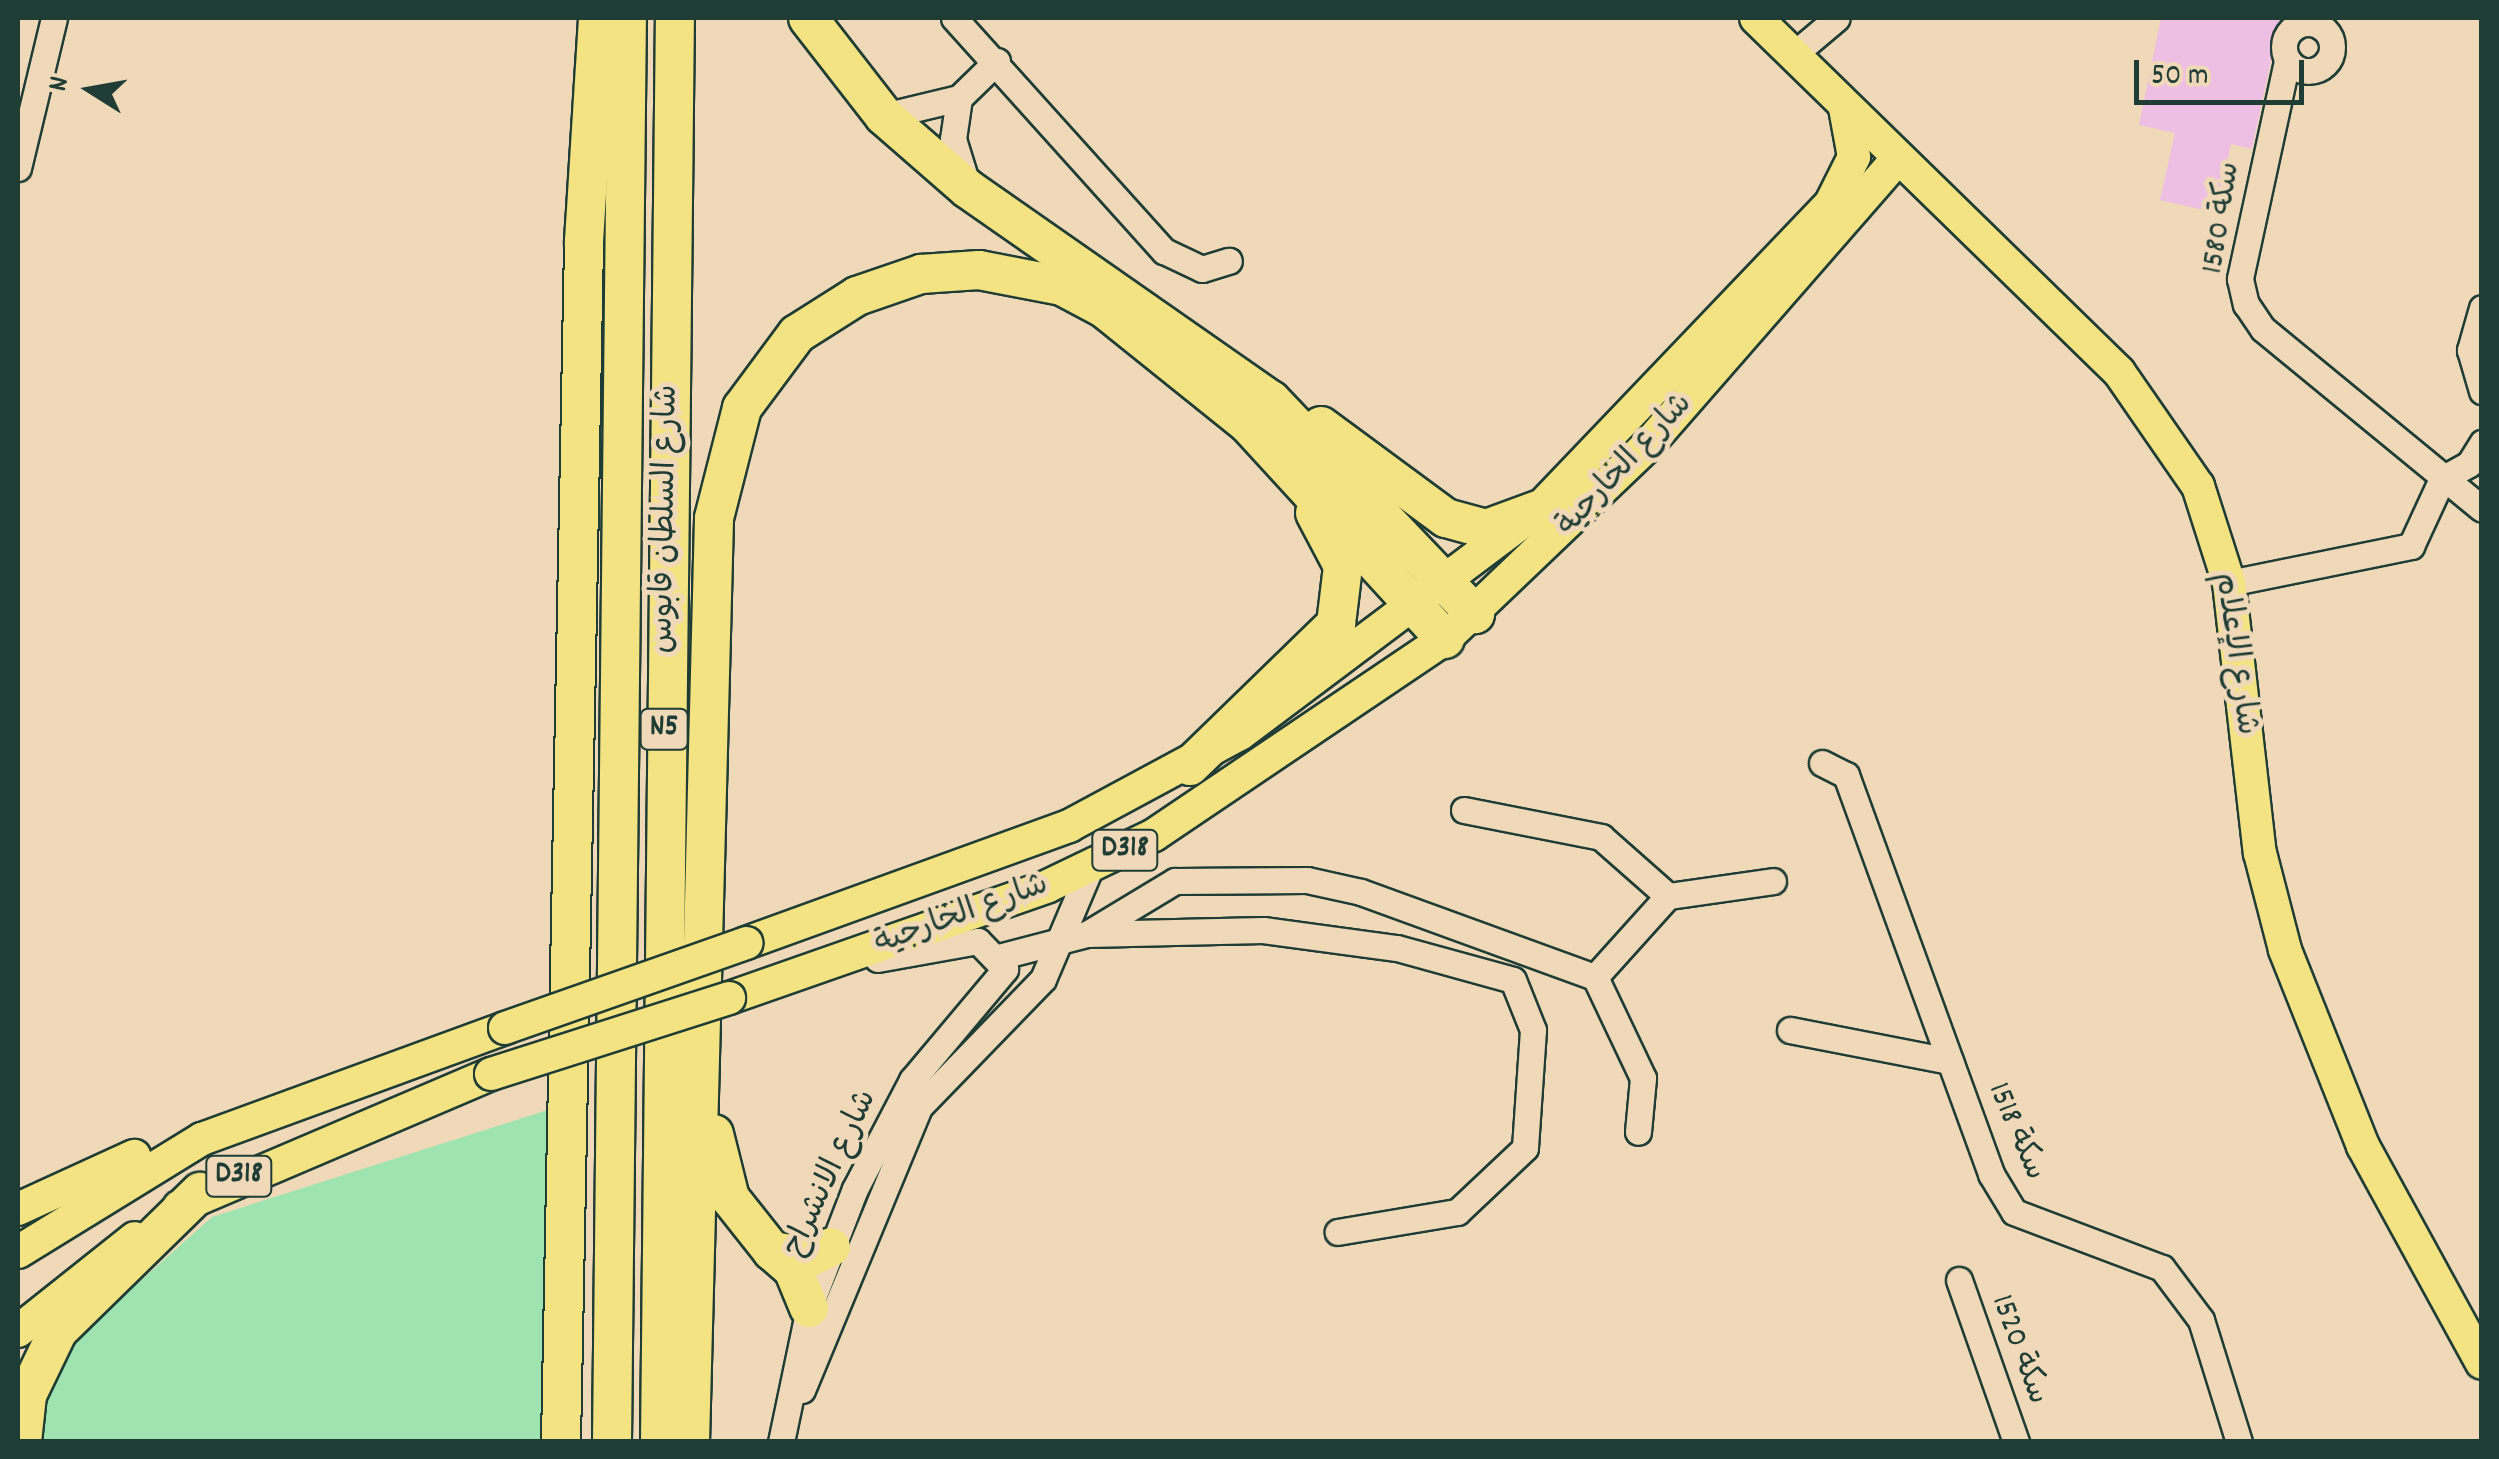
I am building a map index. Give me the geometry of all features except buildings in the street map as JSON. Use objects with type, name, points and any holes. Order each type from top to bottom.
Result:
[{"type":"highway","points":[[561,1442],[584,241],[598,18]]},
{"type":"highway","name":"شارع السلطان قابوس","points":[[612,1442],[627,18]]},
{"type":"highway","name":"شارع السلطان قابوس","points":[[660,1442],[675,18]]},
{"type":"highway","points":[[808,18],[884,116],[968,189],[1259,412],[1448,584],[1475,614]]},
{"type":"highway","points":[[690,1442],[717,501],[742,408],[797,334],[857,296],[921,274],[1019,274],[1105,309],[1259,412],[1445,639]]},
{"type":"highway","points":[[1259,412],[1335,434],[1446,518],[1486,529],[1538,510]]},
{"type":"highway","points":[[1190,766],[1316,649],[1342,602],[1332,538],[1259,412]]},
{"type":"highway","points":[[704,947],[715,1154],[730,1198],[772,1251],[793,1270],[809,1308]]},
{"type":"highway","points":[[22,1442],[26,1395],[58,1331],[200,1192]]},
{"type":"highway","points":[[772,1251],[810,1257],[832,1247]]},
{"type":"main road","name":"شارع الإعلام","points":[[1756,18],[1890,152],[2033,281],[2168,434],[2198,486],[2229,583],[2260,853],[2284,950],[2363,1146],[2482,1363]]},
{"type":"main road","points":[[1833,215],[1854,157],[1844,106]]},
{"type":"main road","name":"شارع الخارجية","points":[[18,1252],[202,1138],[1069,826],[1190,766],[1448,584],[1538,510],[1833,215],[1890,152]]},
{"type":"main road","points":[[1833,215],[1891,197],[1940,195]]},
{"type":"main road","name":"شارع الخارجية","points":[[18,1331],[200,1192],[492,1074],[730,998],[1090,866],[1254,773],[1475,614],[1647,446],[1833,215]]},
{"type":"main road","points":[[18,1209],[124,1158],[202,1138]]},
{"type":"street","points":[[18,168],[54,18]]},
{"type":"street","points":[[954,18],[997,61],[1164,251],[1202,269],[1229,261]]},
{"type":"street","points":[[1794,55],[1837,18]]},
{"type":"street","points":[[884,116],[959,98],[997,61]]},
{"type":"street","name":"سكة 1580","points":[[2287,61],[2240,278],[2246,304],[2263,329],[2482,509]]},
{"type":"street","points":[[959,98],[953,139],[968,189]]},
{"type":"street","points":[[2482,308],[2470,350],[2482,392]]},
{"type":"street","points":[[2229,583],[2411,546],[2442,479],[2469,464],[2482,443]]},
{"type":"street","name":"سكة 1518","points":[[1822,763],[1846,774],[1950,1060],[2014,1212],[2162,1268],[2202,1320],[2240,1442]]},
{"type":"street","points":[[1464,810],[1601,837],[1668,896]]},
{"type":"street","name":"شارع الانشراح","points":[[782,1442],[919,1107],[1042,979],[1076,934],[1090,866]]},
{"type":"street","points":[[780,980],[962,940],[1002,956],[1076,934],[1175,882],[1307,880],[1484,931],[1595,978],[1643,1078],[1638,1132]]},
{"type":"street","points":[[1595,978],[1668,896],[1772,881]]},
{"type":"street","points":[[1076,934],[1263,930],[1397,948],[1512,980],[1533,1030],[1525,1148],[1457,1212],[1338,1232]]},
{"type":"street","name":"شارع الانشراح","points":[[782,1442],[809,1308],[888,1120],[944,1039],[999,983],[1002,956]]},
{"type":"street","points":[[1790,1030],[1950,1060]]},
{"type":"street","name":"سكة 1520","points":[[1959,1280],[2016,1442]]},
{"type":"street","points":[[805,1384],[809,1308]]},
{"type":"green space","points":[[554,1108],[546,1441],[37,1442],[40,1399],[66,1347],[212,1217]]}]
